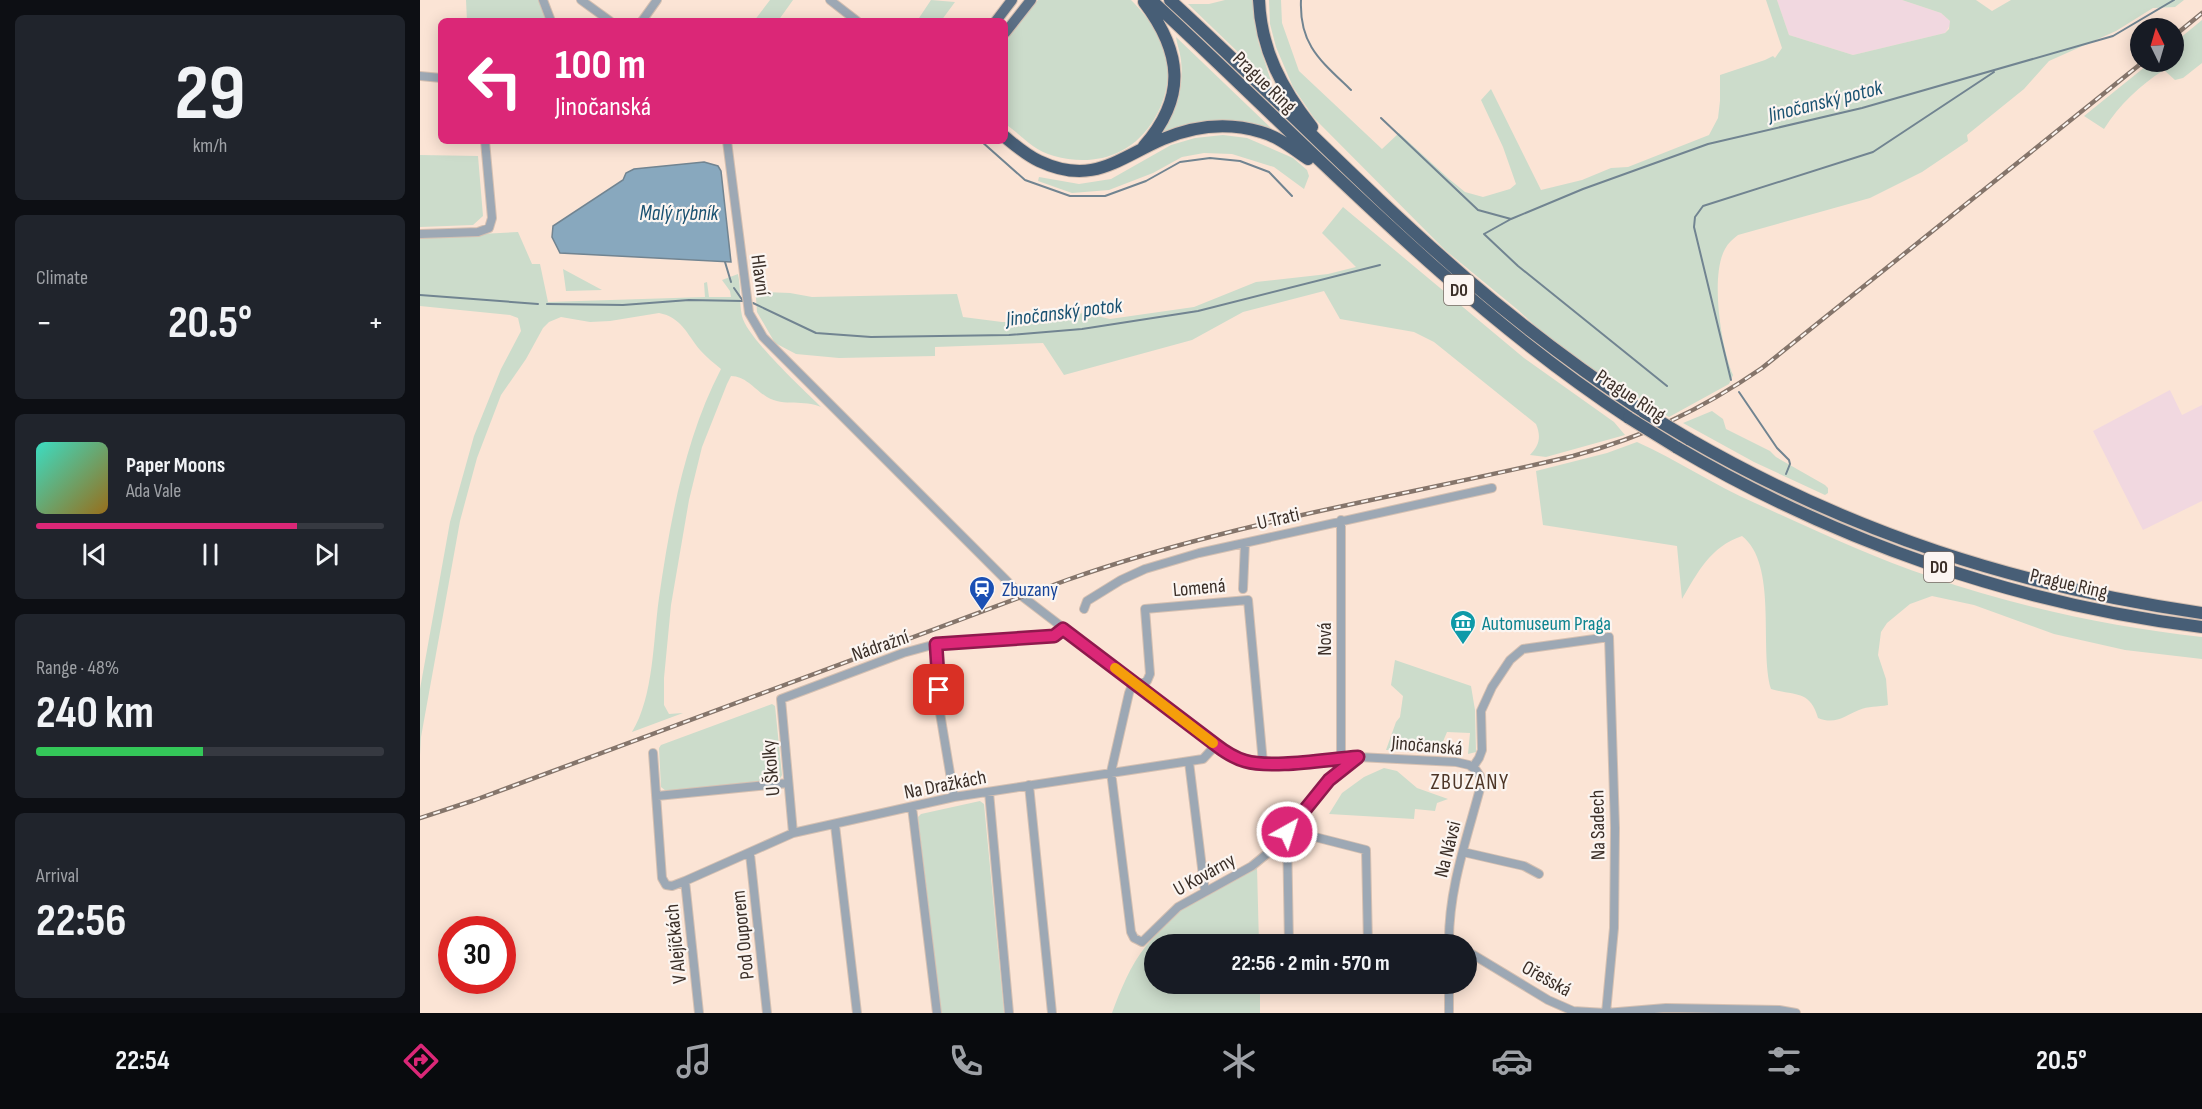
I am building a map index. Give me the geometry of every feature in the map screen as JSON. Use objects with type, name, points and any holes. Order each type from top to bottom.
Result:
[{"type":"highway","points":[[1139,151],[1163,118],[1171,98],[1174,76],[1172,56],[1165,32],[1143,0]]},
{"type":"highway","name":"Prague Ring","points":[[1151,0],[1423,258],[1558,369],[1676,447],[1738,482],[1800,512],[1933,566],[2064,603],[2202,627]]},
{"type":"highway","name":"Prague Ring","points":[[1170,0],[1336,159],[1501,308],[1570,361],[1644,412],[1689,439],[1745,471],[1795,495],[1858,523],[1922,547],[1996,571],[2053,586],[2202,614]]},
{"type":"highway","points":[[1259,0],[1263,33],[1274,69],[1292,101],[1336,159]]},
{"type":"highway","points":[[1008,139],[1025,153],[1053,167],[1088,170],[1107,166],[1163,139],[1190,130],[1216,126],[1239,128],[1262,132],[1281,141],[1338,179]]},
{"type":"highway","points":[[2164,608],[2202,607]]},
{"type":"main road","points":[[998,18],[1012,0]]},
{"type":"main road","points":[[1008,29],[1031,0]]},
{"type":"street","points":[[543,0],[550,18]]},
{"type":"street","points":[[581,0],[606,18]]},
{"type":"street","points":[[644,18],[657,0]]},
{"type":"street","points":[[830,0],[852,18]]},
{"type":"street","points":[[420,76],[438,78]]},
{"type":"street","points":[[420,234],[478,232],[489,228],[492,218],[485,144]]},
{"type":"street","name":"Hlavní","points":[[727,144],[751,320],[763,337],[814,389],[1007,581]]},
{"type":"street","name":"U Trati","points":[[1084,609],[1087,601],[1121,580],[1145,569],[1199,553],[1341,520],[1492,489]]},
{"type":"street","name":"Nová","points":[[1341,520],[1341,758]]},
{"type":"street","points":[[1243,589],[1245,543]]},
{"type":"street","name":"Jinočanská","points":[[1007,581],[1063,629],[1216,745],[1238,759],[1263,763],[1358,757],[1456,762],[1473,767]]},
{"type":"street","name":"Lomená","points":[[1138,686],[1147,681],[1150,674],[1145,609],[1248,600],[1263,763]]},
{"type":"street","name":"Nádražní","points":[[781,699],[903,653],[936,644],[1054,636],[1063,629]]},
{"type":"street","name":"Na Sadech","points":[[1473,767],[1482,750],[1481,711],[1492,687],[1510,660],[1523,649],[1609,637],[1615,828],[1614,928],[1606,1013]]},
{"type":"street","points":[[936,644],[940,713],[954,797]]},
{"type":"street","points":[[1111,772],[1129,693],[1131,688],[1138,686]]},
{"type":"street","name":"U Školky","points":[[781,699],[793,833]]},
{"type":"street","name":"Na Dražkách","points":[[685,881],[793,833],[954,797],[1189,762],[1203,759],[1216,745]]},
{"type":"street","name":"V Alejíčkách","points":[[653,753],[662,878],[666,885],[672,886],[685,881],[699,1013]]},
{"type":"street","name":"U Kovárny","points":[[1111,772],[1131,932],[1134,938],[1142,942],[1178,906],[1251,866],[1282,840],[1329,780],[1358,757]]},
{"type":"street","points":[[1189,762],[1205,892]]},
{"type":"street","name":"Na Návsi","points":[[1450,934],[1451,907],[1481,785],[1480,776],[1473,767]]},
{"type":"street","points":[[657,796],[788,783]]},
{"type":"street","points":[[1029,785],[1052,1013]]},
{"type":"street","points":[[989,792],[1009,1013]]},
{"type":"street","points":[[912,807],[937,1013]]},
{"type":"street","points":[[1296,822],[1307,835],[1366,850],[1368,934]]},
{"type":"street","points":[[835,825],[857,1013]]},
{"type":"street","points":[[1287,832],[1289,934]]},
{"type":"street","points":[[1463,852],[1524,866],[1539,874]]},
{"type":"street","name":"Pod Ouporem","points":[[750,854],[767,1013]]},
{"type":"street","name":"Ořešská","points":[[1477,957],[1548,1000],[1573,1012],[1606,1013],[1666,1008],[1770,1010],[1796,1013]]},
{"type":"street","points":[[1449,994],[1449,1013]]},
{"type":"shaded area","points":[[1777,0],[1902,0],[1941,13],[1950,21],[1950,25],[1945,33],[1853,55],[1789,35]]},
{"type":"shaded area","points":[[2170,390],[2182,415],[2202,405],[2202,501],[2143,530],[2093,431]]},
{"type":"green space","points":[[466,0],[539,0],[546,18],[467,18]]},
{"type":"green space","points":[[770,0],[793,0],[780,18],[756,18]]},
{"type":"green space","points":[[931,0],[955,2],[943,18],[919,18]]},
{"type":"green space","points":[[1038,0],[1131,0],[1156,30],[1164,48],[1168,79],[1162,104],[1141,136],[1131,145],[1113,155],[1079,160],[1062,158],[1039,150],[1008,126],[1008,36]]},
{"type":"green space","points":[[1225,0],[1253,0],[1258,41],[1271,81],[1268,81],[1188,4],[1209,4]]},
{"type":"green space","points":[[1269,0],[1281,0],[1282,23],[1299,71],[1382,149],[1399,133],[1465,192],[1483,197],[1510,189],[1516,184],[1503,147],[1481,100],[1491,89],[1541,190],[1582,180],[1611,168],[1628,167],[1709,135],[1718,118],[1720,75],[1773,56],[1775,58],[1782,48],[1766,0],[1777,0],[1789,35],[1853,55],[1945,33],[1949,29],[1950,21],[1941,13],[1902,0],[1976,0],[1992,11],[2011,0],[2184,0],[2175,7],[2153,8],[2137,18],[2130,18],[2130,22],[2116,31],[2049,61],[2024,89],[1967,135],[1968,141],[1922,172],[1870,198],[1738,235],[1726,247],[1718,276],[1721,330],[1733,375],[1729,384],[1669,417],[1562,351],[1518,310],[1445,250],[1314,118],[1293,87],[1276,47],[1270,24]]},
{"type":"green space","points":[[2202,20],[2202,63],[2183,78],[2175,80],[2166,72],[2184,72],[2184,35]]},
{"type":"green space","points":[[1176,37],[1273,130],[1260,127],[1161,134],[1175,108],[1180,89],[1182,70]]},
{"type":"green space","points":[[2139,72],[2161,72],[2138,89],[2123,104],[2104,129],[2084,116]]},
{"type":"green space","points":[[1223,135],[1247,138],[1293,158],[1307,170],[1309,176],[1304,189],[1274,167],[1232,154],[1204,153],[1182,157],[1153,173],[1109,190],[1072,193],[1038,181],[1039,177],[1079,184],[1111,179],[1171,145],[1195,138]]},
{"type":"green space","points":[[420,155],[478,156],[483,216],[473,225],[420,227]]},
{"type":"green space","points":[[1343,207],[1524,358],[1614,422],[1625,435],[1546,457],[1530,455],[1539,440],[1536,424],[1434,342],[1414,332],[1340,319],[1324,291],[1243,312],[1192,340],[1064,375],[1043,343],[935,347],[935,356],[839,358],[796,354],[775,343],[757,312],[755,284],[764,292],[812,297],[957,294],[963,317],[1002,322],[1043,322],[1083,313],[1110,319],[1194,307],[1256,282],[1328,274],[1356,267],[1322,233]]},
{"type":"green space","points":[[518,232],[532,264],[540,264],[548,302],[705,297],[704,283],[707,282],[709,297],[731,297],[730,291],[722,280],[738,274],[741,311],[746,326],[777,363],[821,407],[808,403],[774,400],[746,381],[731,376],[702,447],[689,500],[671,605],[664,678],[664,705],[669,714],[683,713],[632,732],[645,702],[649,685],[663,569],[688,451],[708,395],[721,369],[702,353],[678,322],[667,315],[659,313],[590,322],[561,317],[549,322],[501,395],[477,458],[460,521],[421,737],[420,755],[420,689],[450,522],[474,436],[501,369],[521,331],[518,318],[510,315],[420,306],[420,237]]},
{"type":"green space","points":[[563,269],[602,290],[566,291]]},
{"type":"green space","points":[[1712,411],[1723,419],[1726,429],[1770,451],[1776,457],[1825,485],[1828,493],[1825,495],[1754,462],[1683,423]]},
{"type":"green space","points":[[1637,442],[1740,496],[1886,561],[1964,588],[2031,607],[2133,628],[2202,637],[2202,659],[2125,650],[2054,634],[1974,605],[1932,596],[1910,604],[1887,623],[1881,632],[1878,655],[1886,679],[1888,705],[1869,707],[1830,721],[1818,718],[1815,709],[1806,698],[1771,689],[1766,652],[1764,586],[1760,566],[1753,549],[1742,536],[1713,554],[1682,599],[1677,546],[1543,525],[1536,471],[1607,453]]},
{"type":"green space","points":[[1395,660],[1471,686],[1475,710],[1476,752],[1468,754],[1470,733],[1447,732],[1439,751],[1386,750],[1400,717],[1403,696],[1391,685]]},
{"type":"green space","points":[[772,704],[775,706],[782,775],[780,779],[666,791],[661,787],[659,748],[661,745]]},
{"type":"green space","points":[[1384,768],[1397,771],[1417,788],[1448,799],[1437,803],[1435,811],[1415,809],[1414,819],[1329,814],[1342,793],[1364,777]]},
{"type":"green space","points":[[980,801],[984,804],[1004,1013],[941,1013],[918,817],[921,814]]},
{"type":"green space","points":[[1257,867],[1259,934],[1157,934],[1176,911]]},
{"type":"green space","points":[[1144,949],[1144,994],[1260,994],[1260,1013],[1112,1013],[1135,961]]},
{"type":"water","name":"Malý rybník","points":[[704,162],[718,166],[721,171],[731,262],[560,253],[552,237],[553,226],[623,180],[626,173],[634,169]]},
{"type":"waterway","points":[[1301,0],[1301,16],[1308,41],[1321,61],[1351,90]]},
{"type":"waterway","name":"Jinočanský potok","points":[[1667,386],[1518,266],[1484,234],[1511,219],[1583,189],[1708,144],[1862,108],[2113,36],[2174,0]]},
{"type":"waterway","points":[[1731,380],[1694,227],[1695,217],[1703,206],[1873,152],[1994,72]]},
{"type":"waterway","points":[[1381,118],[1478,210],[1511,219]]},
{"type":"waterway","points":[[984,144],[1025,180],[1070,196],[1105,196],[1146,181],[1180,162],[1210,158],[1240,161],[1269,172],[1292,196]]},
{"type":"waterway","points":[[725,262],[731,282]]},
{"type":"waterway","name":"Jinočanský potok","points":[[753,303],[816,333],[871,337],[1009,335],[1082,329],[1198,311],[1380,265]]},
{"type":"waterway","points":[[734,288],[743,301]]},
{"type":"waterway","name":"Jinočanský potok","points":[[420,295],[538,304]]},
{"type":"waterway","name":"Jinočanský potok","points":[[547,304],[623,305],[689,300],[743,301]]},
{"type":"waterway","points":[[1739,392],[1777,448],[1789,460],[1790,464],[1786,474]]},
{"type":"railway","points":[[2184,28],[2202,13]]},
{"type":"railway","points":[[420,818],[475,800],[1067,580],[1129,560],[1318,511],[1573,456],[1624,440],[1671,421],[1717,397],[1762,368],[2131,72]]},
{"type":"slow traffic","points":[[1115,668],[1213,743]]},
{"type":"place","name":"Zbuzany","points":[[982,612]]},
{"type":"place","name":"Automuseum Praga","points":[[1463,646]]},
{"type":"district","name":"ZBUZANY","points":[[1470,781]]},
{"type":"route","points":[[939,690],[936,644],[953,641],[1054,636],[1063,629],[1216,745],[1238,759],[1263,763],[1358,757],[1329,780],[1287,832]]}]
